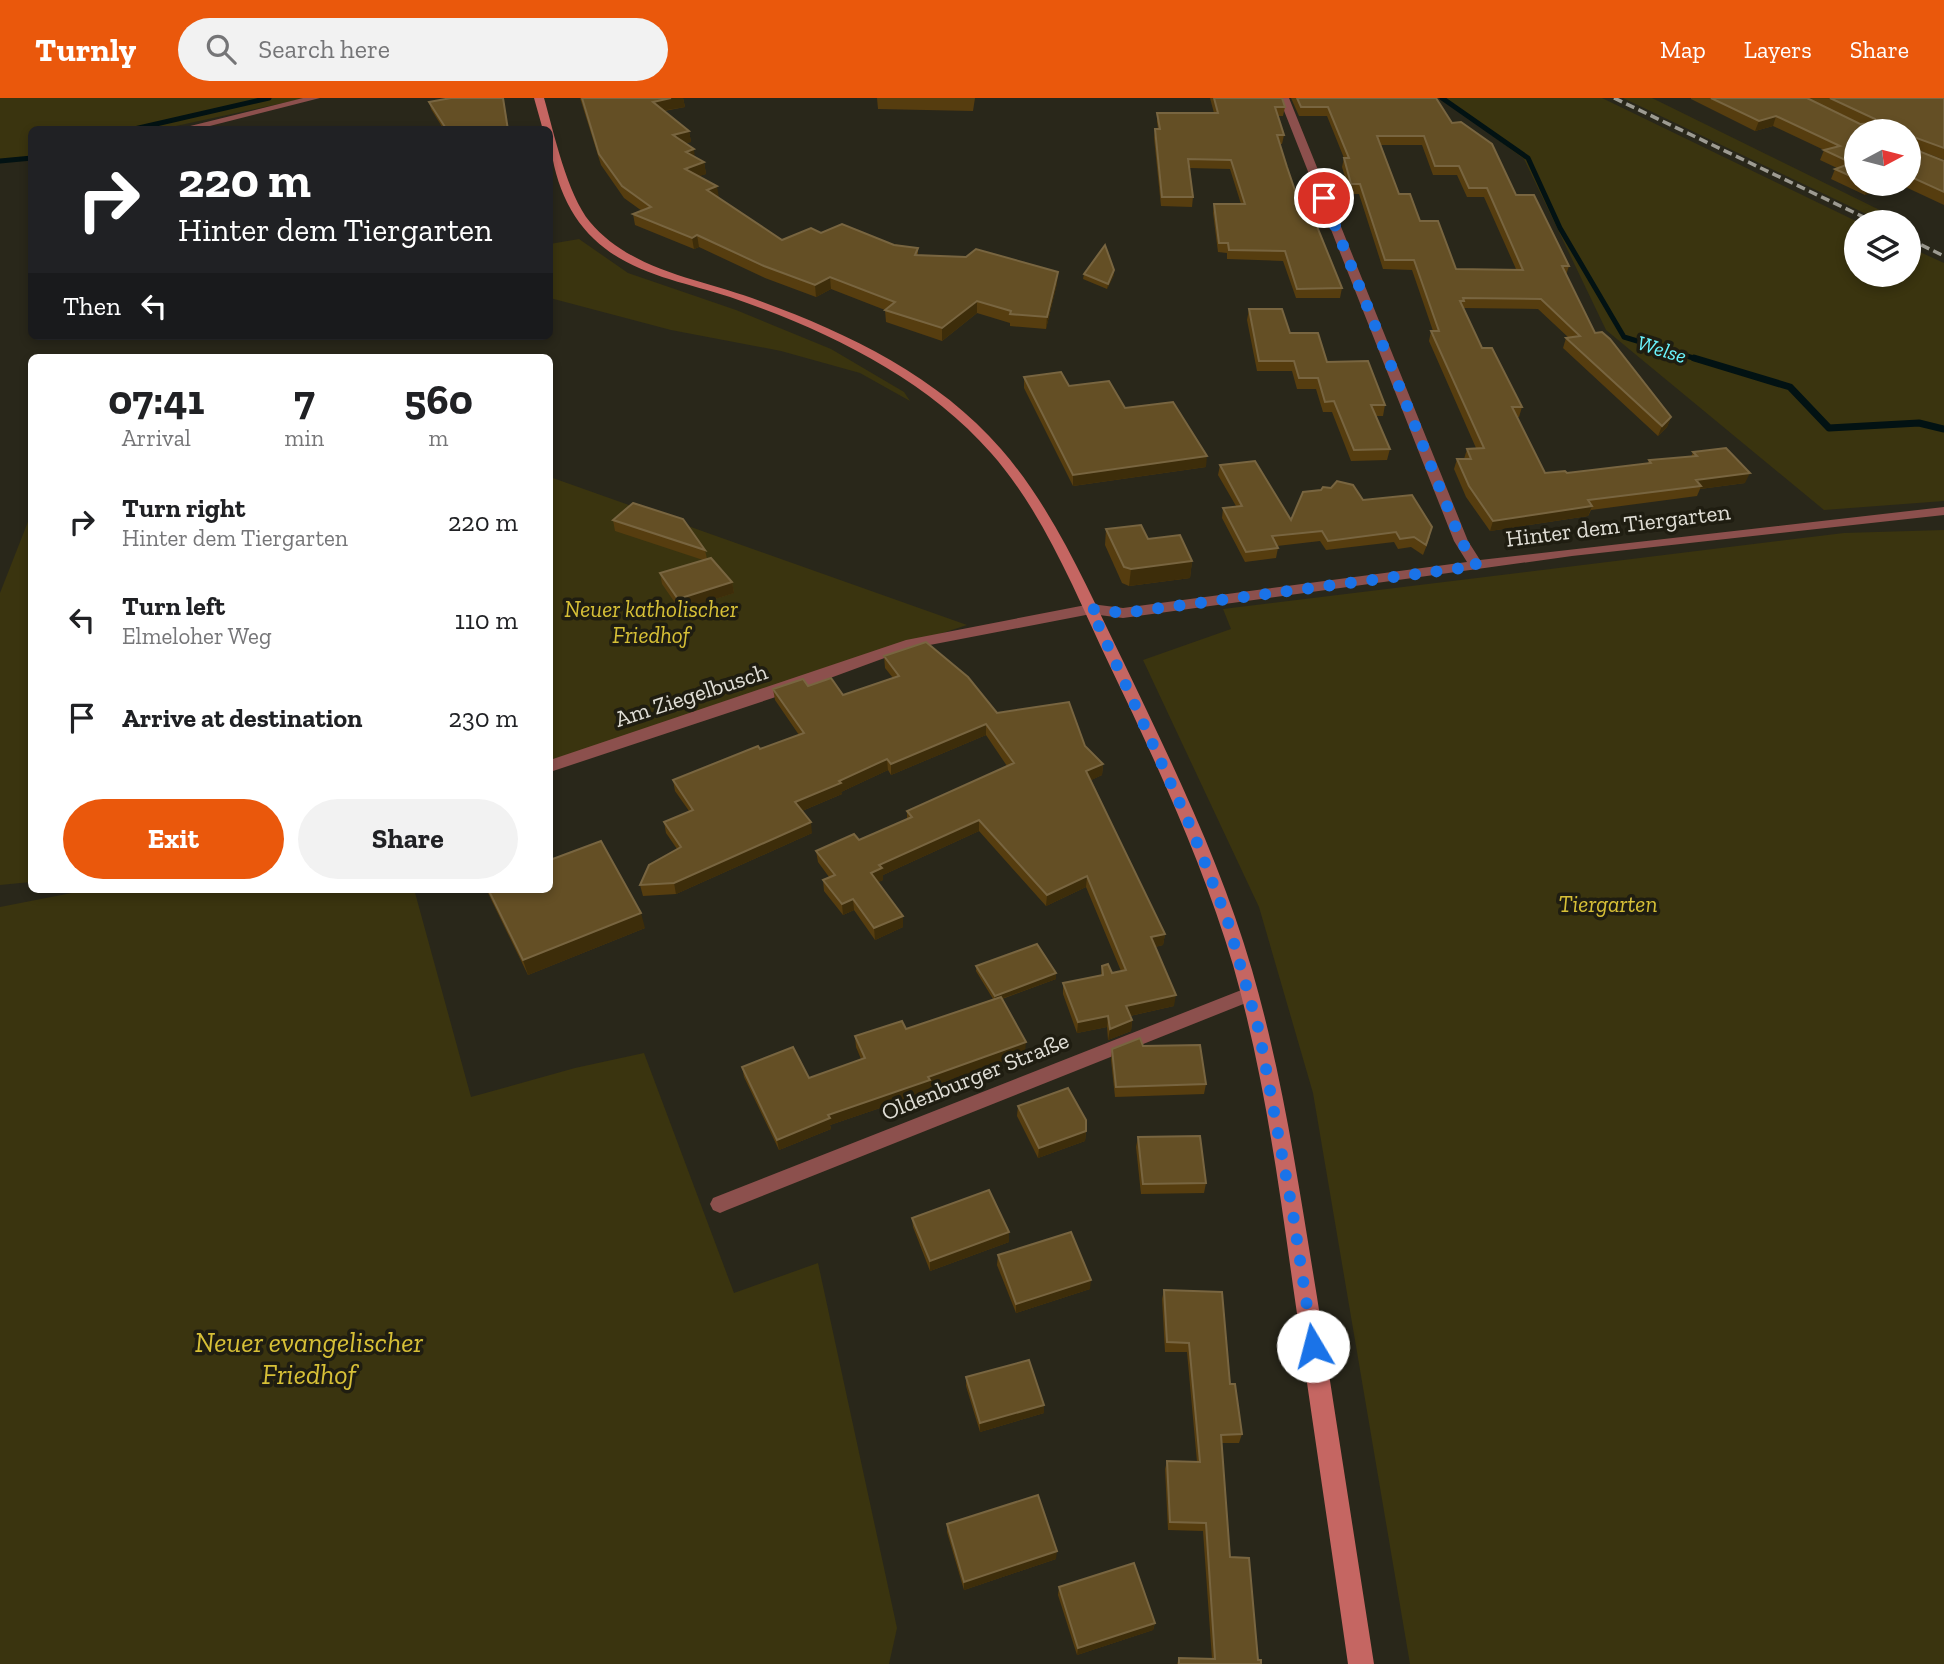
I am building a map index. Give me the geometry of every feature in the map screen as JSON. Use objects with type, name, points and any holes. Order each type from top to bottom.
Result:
[{"type":"main road","points":[[539,98],[547,126]]},
{"type":"main road","points":[[553,144],[569,195],[583,221],[599,237],[625,255],[655,270],[759,303],[839,339],[936,396],[980,433],[1006,463],[1054,537],[1091,609],[1192,830],[1228,922],[1249,994],[1259,1031],[1293,1214],[1361,1664]]},
{"type":"street","points":[[196,126],[315,98]]},
{"type":"street","points":[[1284,98],[1461,541],[1477,566]]},
{"type":"street","name":"Hinter dem Tiergarten","points":[[1091,609],[1123,613],[1572,552],[1944,511]]},
{"type":"street","name":"Am Ziegelbusch","points":[[553,765],[798,684],[906,645],[1091,609]]},
{"type":"street","name":"Oldenburger Straße","points":[[720,1204],[1249,994]]},
{"type":"green space","points":[[0,98],[306,98],[176,126],[28,126],[28,160],[0,163]]},
{"type":"green space","points":[[1441,98],[1602,98],[1844,215],[1844,287],[1921,287],[1921,252],[1944,263],[1944,501],[1824,510],[1606,330],[1524,159]]},
{"type":"green space","points":[[1623,98],[1652,98],[1844,192],[1844,196],[1851,196],[1880,210],[1858,210]]},
{"type":"green space","points":[[579,239],[628,273],[736,310],[831,349],[904,392],[910,401],[860,373],[781,351],[671,330],[553,299],[553,243]]},
{"type":"green space","name":"Neuer katholischer Friedhof","points":[[553,478],[967,625],[553,761]]},
{"type":"green space","points":[[28,522],[28,882],[0,885],[0,593]]},
{"type":"green space","name":"Tiergarten","points":[[1944,530],[1944,1664],[1410,1664],[1313,1093],[1259,907],[1143,660],[1231,629],[1223,609],[1844,533]]},
{"type":"green space","name":"Neuer evangelischer Friedhof","points":[[72,893],[415,893],[471,1097],[575,1068],[644,1053],[734,1293],[818,1263],[897,1628],[889,1664],[0,1664],[0,907]]},
{"type":"building","points":[[451,98],[503,98],[507,126],[444,126],[429,102]]},
{"type":"building","points":[[582,98],[671,98],[653,102],[689,131],[673,135],[694,149],[686,152],[704,162],[685,169],[717,186],[707,190],[782,240],[811,228],[821,233],[842,224],[894,245],[918,248],[915,255],[966,257],[976,249],[1058,272],[1047,317],[1010,314],[1011,311],[977,301],[942,328],[885,310],[895,302],[830,277],[815,285],[764,266],[697,235],[692,238],[633,214],[651,207],[622,186],[599,154]]},
{"type":"building","points":[[1214,98],[1282,98],[1285,107],[1275,107],[1284,135],[1277,135],[1287,167],[1301,208],[1305,208],[1307,219],[1314,219],[1342,288],[1297,289],[1285,251],[1229,250],[1228,243],[1219,243],[1214,204],[1245,204],[1231,160],[1188,159],[1193,197],[1162,197],[1155,129],[1160,129],[1157,113],[1218,113]]},
{"type":"building","points":[[1297,98],[1436,98],[1452,123],[1461,122],[1492,144],[1516,195],[1534,195],[1569,266],[1562,266],[1595,333],[1602,332],[1610,339],[1671,417],[1662,426],[1566,338],[1580,336],[1541,299],[1463,298],[1464,301],[1460,301],[1482,348],[1492,348],[1522,407],[1512,407],[1545,473],[1651,463],[1649,460],[1697,456],[1693,452],[1726,448],[1750,473],[1696,480],[1701,486],[1588,500],[1592,506],[1493,521],[1469,486],[1457,459],[1471,459],[1467,449],[1484,448],[1431,331],[1439,331],[1414,260],[1385,260],[1360,184],[1351,184],[1344,158],[1349,158],[1328,107],[1301,107]],"holes":[[[1377,136],[1424,136],[1435,166],[1459,166],[1469,188],[1487,188],[1523,270],[1456,269],[1438,221],[1420,221],[1410,194],[1399,194]]]},
{"type":"building","points":[[1711,98],[1807,98],[1850,119],[1844,119],[1844,159],[1824,150],[1840,146],[1776,116],[1759,121]]},
{"type":"building","points":[[1830,98],[1944,98],[1944,148],[1922,140],[1922,119],[1875,119]]},
{"type":"building","points":[[1922,152],[1944,161],[1944,192],[1922,182]]},
{"type":"building","points":[[1844,166],[1844,173],[1835,169]]},
{"type":"building","points":[[1105,245],[1114,270],[1108,284],[1084,274]]},
{"type":"building","points":[[1249,309],[1282,309],[1290,333],[1318,333],[1327,362],[1368,361],[1385,405],[1371,405],[1390,449],[1354,450],[1334,401],[1325,402],[1318,378],[1299,378],[1294,361],[1259,361]]},
{"type":"building","points":[[1061,372],[1069,386],[1109,381],[1125,408],[1173,402],[1207,456],[1073,475],[1024,377]]},
{"type":"building","points":[[1255,461],[1291,520],[1303,492],[1321,490],[1323,487],[1331,488],[1337,481],[1353,485],[1363,500],[1412,495],[1432,527],[1426,545],[1414,537],[1400,539],[1396,532],[1328,541],[1322,531],[1272,536],[1278,548],[1246,552],[1223,508],[1242,506],[1220,465]]},
{"type":"building","points":[[633,503],[683,519],[705,550],[613,520]]},
{"type":"building","points":[[1141,525],[1148,539],[1180,535],[1192,561],[1131,569],[1124,567],[1106,529]]},
{"type":"building","points":[[711,558],[732,582],[678,599],[660,573]]},
{"type":"building","points":[[926,642],[968,677],[997,713],[1069,702],[1085,746],[1103,764],[1086,771],[1165,934],[1151,937],[1176,995],[1126,1006],[1132,1020],[1110,1029],[1108,1016],[1078,1022],[1063,983],[1103,975],[1102,966],[1108,964],[1112,973],[1126,970],[1087,876],[1047,895],[979,820],[879,865],[882,868],[871,873],[903,916],[874,928],[853,899],[842,904],[823,880],[835,875],[816,851],[854,834],[859,840],[912,817],[907,811],[1014,763],[986,724],[891,764],[887,759],[839,781],[841,783],[795,802],[811,822],[674,883],[640,885],[649,865],[681,847],[664,822],[693,810],[673,780],[758,746],[760,749],[804,733],[773,689],[803,679],[808,686],[831,678],[843,695],[899,676],[884,656]]},
{"type":"building","points":[[601,841],[641,913],[523,960],[490,893],[553,893],[553,859]]},
{"type":"building","points":[[1037,944],[1056,973],[995,996],[976,966]]},
{"type":"building","points":[[1001,997],[1026,1042],[928,1077],[930,1080],[828,1115],[830,1118],[777,1140],[742,1067],[793,1047],[809,1078],[865,1058],[855,1036],[902,1021],[906,1029]]},
{"type":"building","points":[[1140,1038],[1143,1046],[1200,1045],[1206,1084],[1116,1087],[1112,1049]]},
{"type":"building","points":[[1068,1088],[1086,1120],[1086,1131],[1039,1148],[1018,1106]]},
{"type":"building","points":[[1200,1136],[1206,1183],[1143,1184],[1138,1137]]},
{"type":"building","points":[[989,1190],[1009,1232],[930,1261],[912,1218]]},
{"type":"building","points":[[1071,1232],[1091,1280],[1016,1304],[998,1255]]},
{"type":"building","points":[[1164,1290],[1222,1292],[1230,1384],[1235,1384],[1242,1434],[1221,1435],[1230,1557],[1249,1558],[1258,1660],[1261,1660],[1261,1664],[1179,1664],[1179,1658],[1215,1659],[1206,1523],[1170,1522],[1167,1461],[1200,1462],[1189,1343],[1167,1342]]},
{"type":"building","points":[[1029,1360],[1044,1405],[980,1423],[966,1377]]},
{"type":"building","points":[[1038,1495],[1057,1551],[964,1582],[947,1524]]},
{"type":"building","points":[[1134,1563],[1155,1623],[1078,1648],[1059,1587]]},
{"type":"waterway","points":[[147,126],[269,98]]},
{"type":"waterway","name":"Welse","points":[[1442,98],[1528,158],[1560,228],[1624,337],[1700,360]]},
{"type":"waterway","points":[[0,161],[28,158]]},
{"type":"waterway","name":"Welse","points":[[1694,358],[1790,387],[1829,428],[1919,423],[1944,429]]},
{"type":"railway","points":[[1614,98],[1849,210]]},
{"type":"railway","points":[[1921,245],[1944,256]]},
{"type":"route","points":[[1313,1346],[1293,1214],[1259,1031],[1228,922],[1192,830],[1091,609],[1119,614],[1477,566],[1461,541],[1324,198]]}]
